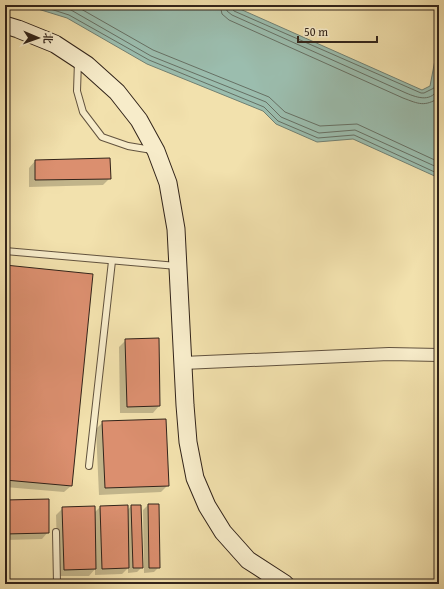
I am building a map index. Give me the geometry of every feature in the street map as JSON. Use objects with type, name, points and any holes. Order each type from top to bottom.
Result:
[{"type":"main road","points":[[5,25],[54,44],[87,65],[116,92],[138,120],[156,151],[168,183],[176,229],[188,442],[195,478],[207,506],[224,532],[248,560],[285,584]]},
{"type":"street","points":[[183,363],[389,354],[439,355]]},
{"type":"lane","points":[[78,60],[77,91],[83,112],[102,136],[128,146],[156,151]]},
{"type":"lane","points":[[5,251],[178,266]]},
{"type":"lane","points":[[89,466],[112,261]]},
{"type":"lane","points":[[56,532],[57,584]]},
{"type":"water","points":[[25,5],[231,5],[422,90],[430,86],[435,60],[439,61],[439,178],[353,139],[317,142],[276,124],[263,111],[147,64],[67,18]]},
{"type":"building","points":[[110,158],[111,179],[35,180],[35,160]]},
{"type":"building","points":[[5,265],[93,274],[72,486],[5,480]]},
{"type":"building","points":[[159,338],[160,406],[127,407],[125,339]]},
{"type":"building","points":[[166,419],[169,486],[105,488],[102,421]]},
{"type":"building","points":[[49,499],[49,533],[5,534],[5,500]]},
{"type":"building","points":[[148,504],[159,504],[160,568],[149,568]]},
{"type":"building","points":[[128,505],[129,568],[102,569],[100,506]]},
{"type":"building","points":[[131,505],[141,505],[143,568],[133,568]]},
{"type":"building","points":[[95,506],[96,569],[64,570],[62,507]]}]
